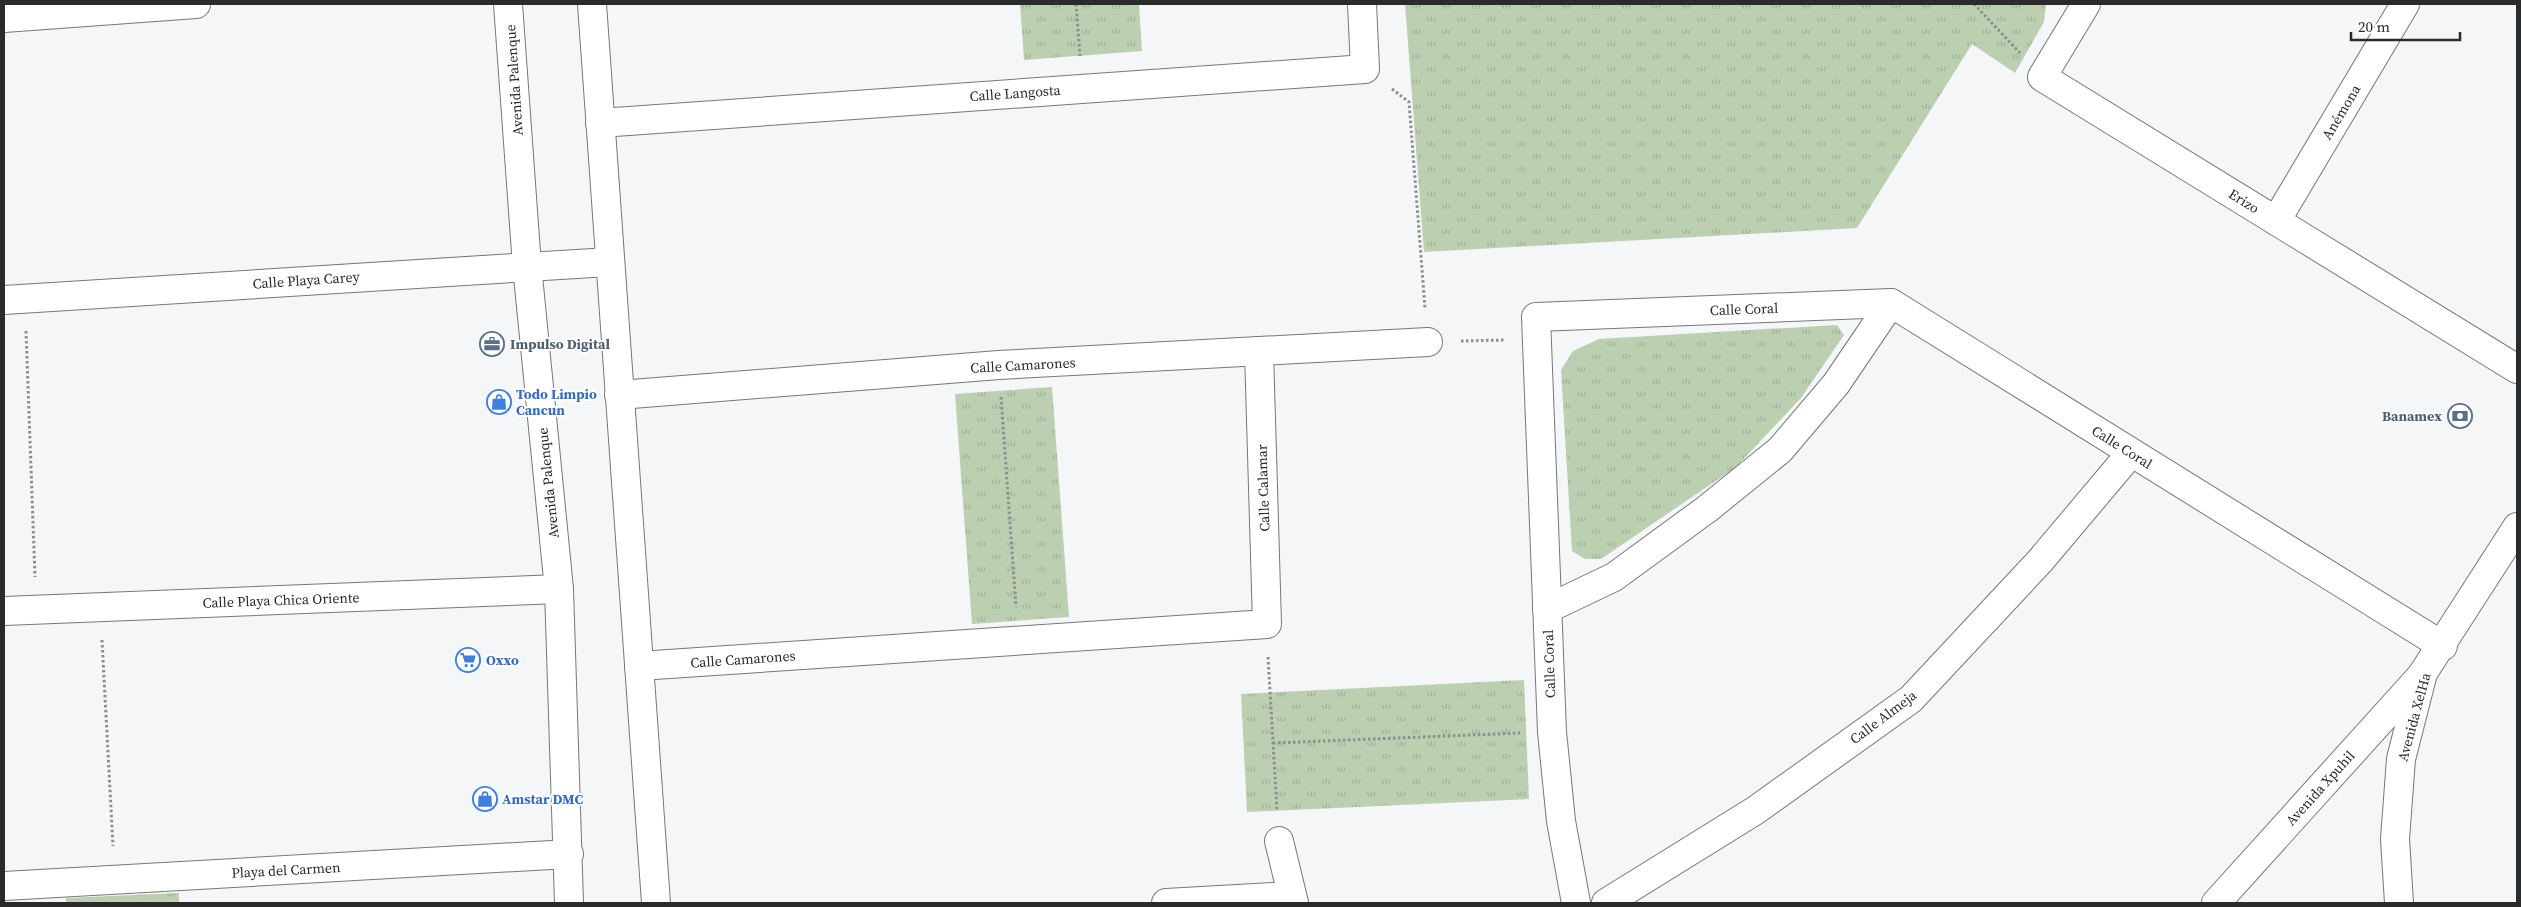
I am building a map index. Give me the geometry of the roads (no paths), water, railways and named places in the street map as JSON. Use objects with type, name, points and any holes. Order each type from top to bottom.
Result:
[{"type":"street","points":[[4,18],[196,4]]},
{"type":"street","name":"Avenida Palenque","points":[[508,4],[527,266],[559,589],[570,903]]},
{"type":"street","points":[[592,4],[656,903]]},
{"type":"street","name":"Calle Langosta","points":[[600,123],[1365,69],[1362,4]]},
{"type":"street","name":"Erizo","points":[[2086,4],[2042,77],[2517,370]]},
{"type":"street","name":"Anémona","points":[[2276,221],[2405,4]]},
{"type":"street","name":"Calle Playa Carey","points":[[14,299],[609,262]]},
{"type":"street","points":[[1547,609],[1614,577],[1707,509],[1780,450],[1836,384],[1891,303]]},
{"type":"street","name":"Calle Coral","points":[[1576,903],[1561,821],[1552,732],[1536,317],[1891,303],[2443,646]]},
{"type":"street","name":"Calle Camarones","points":[[619,395],[998,365],[1428,342]]},
{"type":"street","name":"Calle Calamar","points":[[1259,352],[1266,624]]},
{"type":"street","name":"Calle Almeja","points":[[1606,903],[1756,810],[1910,699],[2040,561],[2131,453]]},
{"type":"street","name":"Avenida XelHa","points":[[2400,903],[2396,839],[2401,759],[2423,673],[2443,646],[2517,527]]},
{"type":"street","name":"Calle Playa Chica Oriente","points":[[4,611],[559,589]]},
{"type":"street","name":"Calle Camarones","points":[[639,666],[1266,624]]},
{"type":"street","name":"Avenida Xpuhil","points":[[2216,903],[2423,673]]},
{"type":"street","points":[[1166,903],[1293,900],[1279,841]]},
{"type":"street","name":"Playa del Carmen","points":[[4,886],[569,854]]},
{"type":"place","name":"Impulso Digital","points":[[492,344]]},
{"type":"place","name":"Todo Limpio Cancun","points":[[499,402]]},
{"type":"place","name":"Banamex","points":[[2460,416]]},
{"type":"place","name":"Oxxo","points":[[468,660]]},
{"type":"place","name":"Amstar DMC","points":[[485,799]]}]
